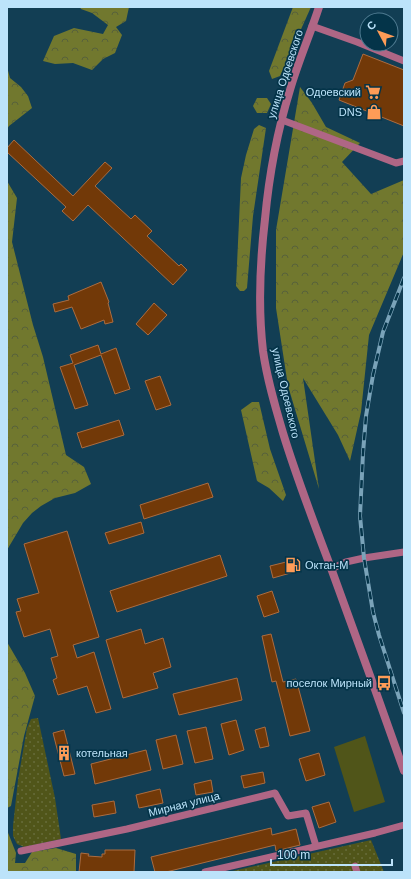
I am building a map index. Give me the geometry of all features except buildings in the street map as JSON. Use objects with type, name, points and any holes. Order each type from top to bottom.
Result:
[{"type":"street","name":"улица Одоевского","points":[[319,7],[290,89],[275,148],[262,242],[260,284],[263,350],[276,410],[294,468],[404,772]]},
{"type":"street","points":[[312,26],[404,61]]},
{"type":"street","points":[[282,120],[396,163],[404,161]]},
{"type":"street","points":[[331,569],[346,562],[404,552]]},
{"type":"street","name":"Мирная улица","points":[[22,851],[127,829],[275,793],[288,816],[306,813],[316,846]]},
{"type":"street","points":[[205,872],[374,833],[404,824]]},
{"type":"green space","points":[[80,7],[129,7],[126,21],[116,27],[122,35],[115,53],[103,59],[92,70],[73,63],[55,64],[43,61],[54,36],[74,28],[103,34],[108,25],[92,13],[81,9]]},
{"type":"green space","points":[[293,7],[311,7],[280,76],[272,79],[269,71]]},
{"type":"green space","points":[[7,67],[10,78],[21,87],[28,96],[32,108],[7,129]]},
{"type":"green space","points":[[300,87],[312,103],[326,127],[360,143],[342,162],[371,194],[404,180],[404,252],[369,335],[361,412],[350,461],[338,435],[303,378],[319,489],[288,386],[276,308],[276,230]]},
{"type":"green space","points":[[257,98],[267,98],[271,104],[267,113],[257,113],[253,106]]},
{"type":"green space","points":[[259,125],[266,128],[253,216],[247,288],[244,291],[240,291],[236,286],[241,178],[254,129]]},
{"type":"green space","points":[[7,181],[17,198],[12,242],[33,325],[43,357],[66,455],[84,467],[91,484],[75,493],[55,498],[32,513],[23,523],[7,550]]},
{"type":"green space","points":[[252,402],[259,402],[270,449],[286,495],[283,501],[269,488],[257,481],[241,410]]},
{"type":"green space","points":[[7,642],[25,673],[35,696],[24,736],[11,806],[7,808]]},
{"type":"green space","points":[[38,718],[55,798],[61,839],[24,847],[17,844],[13,836],[13,826],[18,780],[27,728],[31,719]]},
{"type":"green space","points":[[365,736],[385,802],[354,812],[334,747]]},
{"type":"green space","points":[[7,830],[16,853],[15,863],[25,863],[32,852],[56,848],[76,854],[76,872],[7,872]]},
{"type":"green space","points":[[371,840],[384,872],[228,872]]},
{"type":"railway","points":[[404,278],[383,332],[373,375],[366,416],[360,516],[364,558],[373,612],[404,713]]},
{"type":"place","name":"Одоевский","points":[[373,92]]},
{"type":"place","name":"DNS","points":[[374,112]]},
{"type":"place","name":"Октан-М","points":[[293,565]]},
{"type":"place","name":"поселок Мирный","points":[[384,683]]},
{"type":"place","name":"котельная","points":[[64,753]]}]
